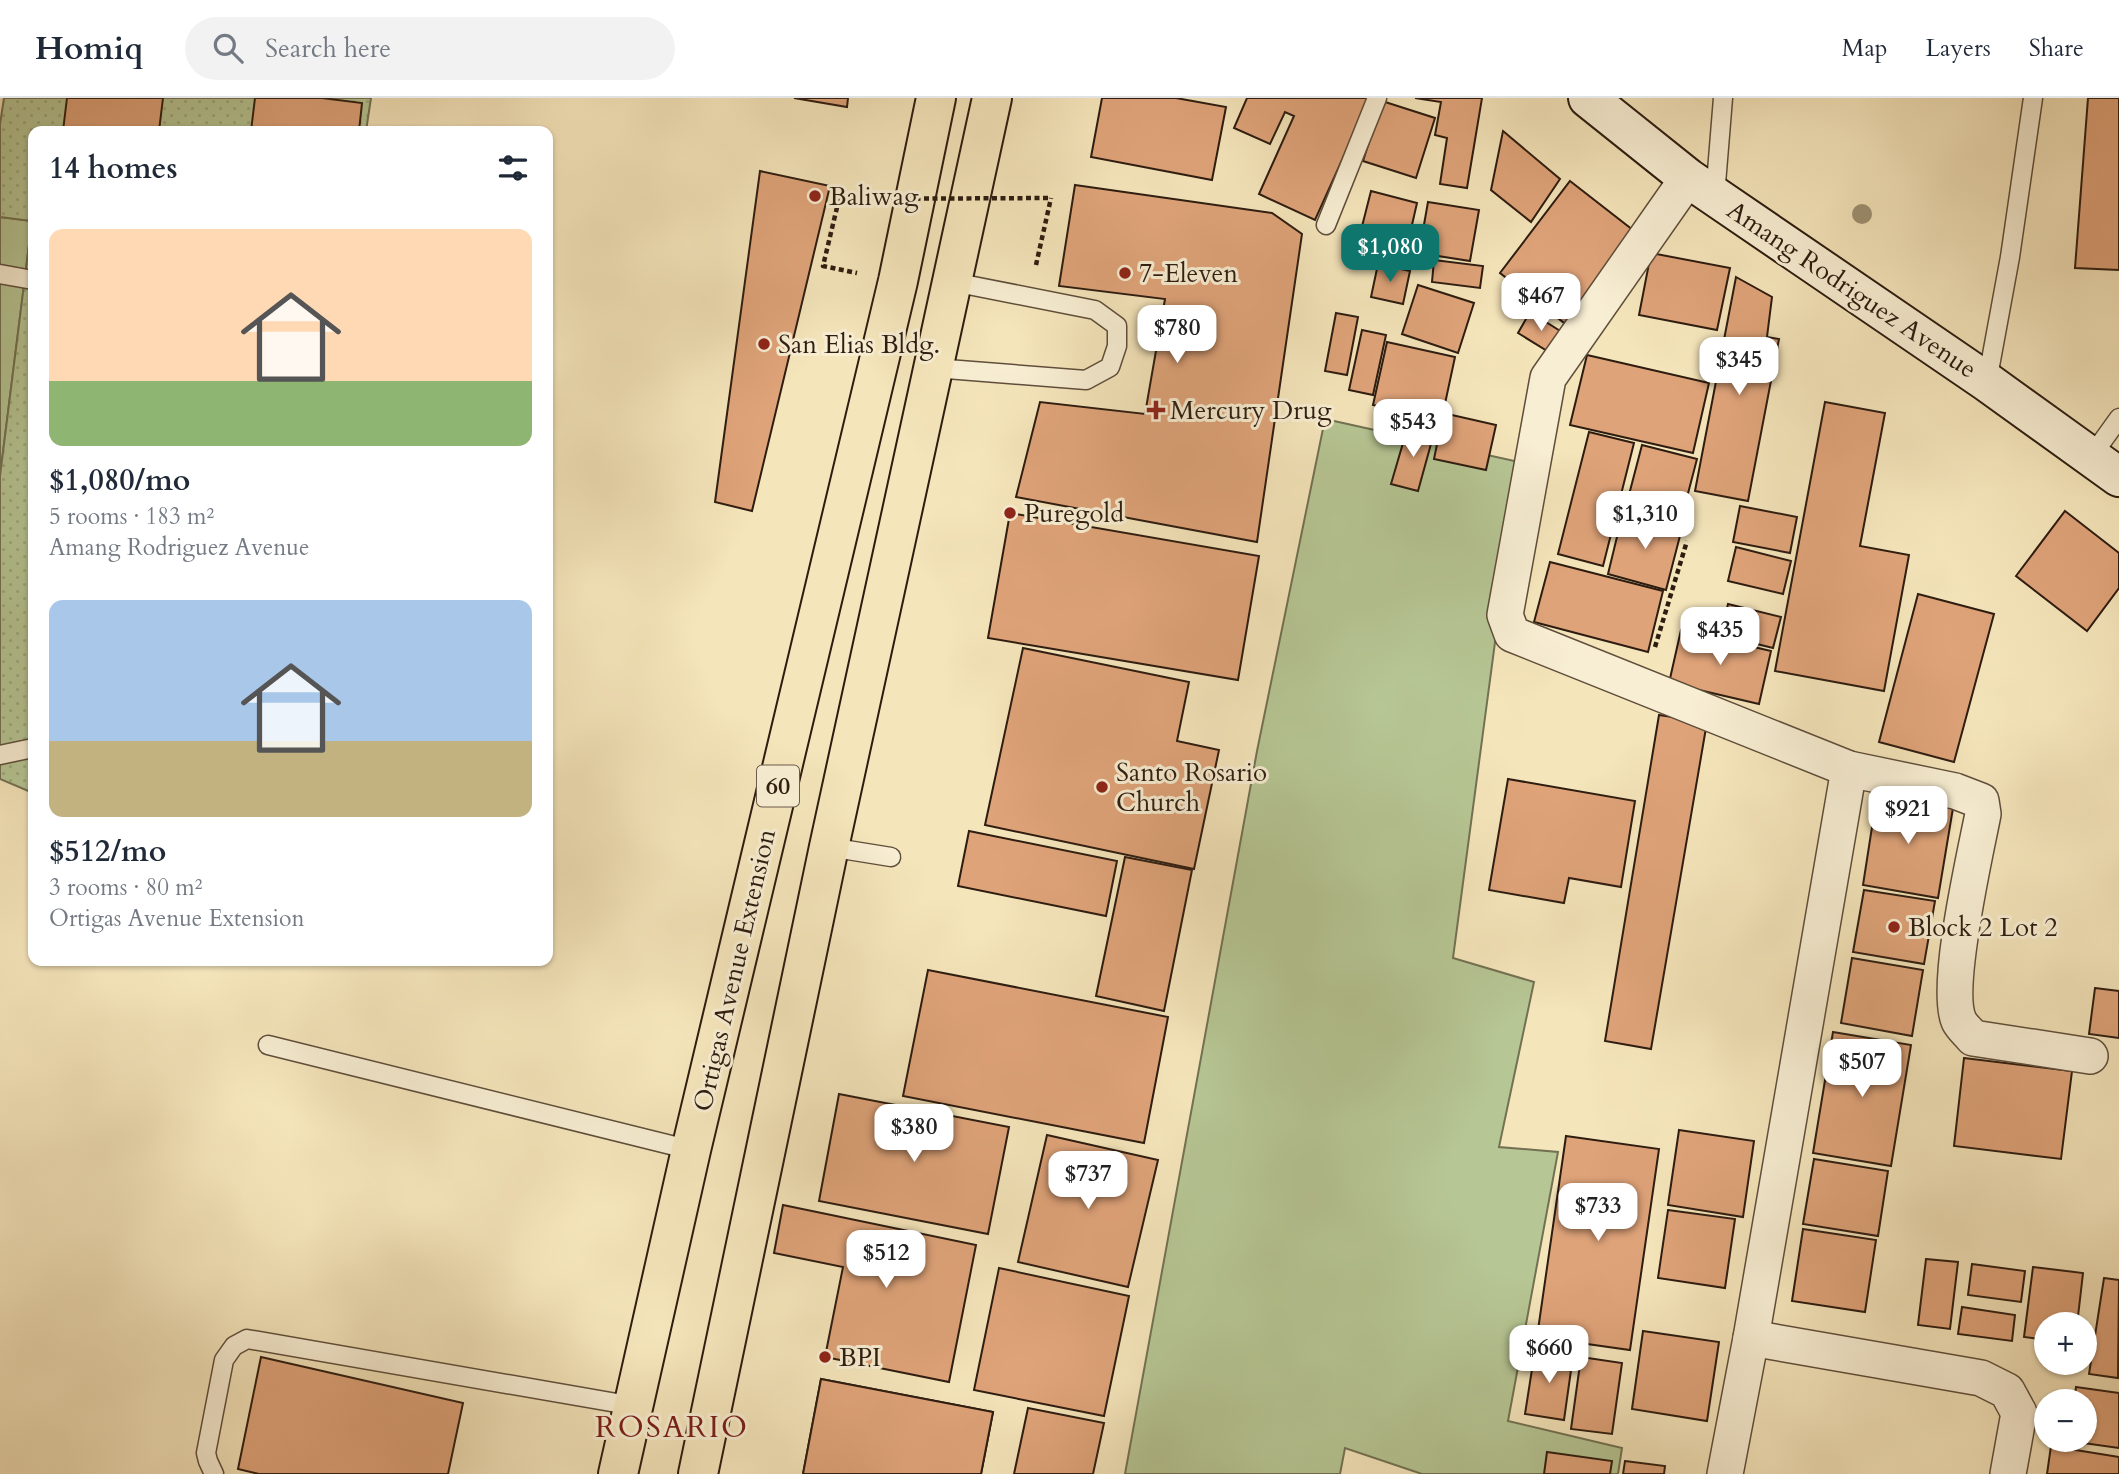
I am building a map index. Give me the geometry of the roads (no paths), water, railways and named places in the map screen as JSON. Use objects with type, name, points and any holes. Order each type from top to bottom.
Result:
[{"type":"main road","name":"Ortigas Avenue Extension","points":[[618,1474],[691,1150],[898,281],[936,98]]},
{"type":"main road","name":"60","points":[[698,1474],[829,846],[992,98]]},
{"type":"main road","name":"Amang Rodriguez Avenue","points":[[1588,98],[1702,187],[1987,382],[2105,467]]},
{"type":"street","points":[[1702,187],[1548,378],[1506,615],[1512,634],[1849,769],[1955,791],[1981,800],[1983,814],[1962,924],[1955,999],[1960,1022],[1973,1038],[2090,1056]]},
{"type":"street","points":[[1725,1474],[1849,769]]},
{"type":"street","points":[[1751,1338],[1981,1378],[2007,1391],[2019,1413],[2008,1474]]},
{"type":"lane","points":[[1326,225],[1377,98]]},
{"type":"lane","points":[[1702,187],[1723,98]]},
{"type":"lane","points":[[1987,382],[2010,257],[2033,98]]},
{"type":"lane","points":[[0,274],[28,279]]},
{"type":"lane","points":[[934,368],[1086,380],[1110,367],[1117,346],[1117,326],[1095,310],[953,282]]},
{"type":"lane","points":[[2105,467],[2119,418]]},
{"type":"lane","points":[[0,755],[28,749]]},
{"type":"lane","points":[[829,846],[891,857]]},
{"type":"lane","points":[[268,1045],[691,1150]]},
{"type":"lane","points":[[214,1474],[206,1453],[224,1360],[234,1346],[247,1339],[634,1406]]},
{"type":"place","name":"Baliwag","points":[[815,196]]},
{"type":"place","name":"7-Eleven","points":[[1125,273]]},
{"type":"place","name":"San Elias Bldg.","points":[[764,344]]},
{"type":"place","name":"Mercury Drug","points":[[1156,410]]},
{"type":"place","name":"Puregold","points":[[1010,513]]},
{"type":"place","name":"Santo Rosario Church","points":[[1102,787]]},
{"type":"place","name":"Block 2 Lot 2","points":[[1894,927]]},
{"type":"place","name":"BPI","points":[[825,1357]]},
{"type":"district","name":"ROSARIO","points":[[672,1427]]}]
